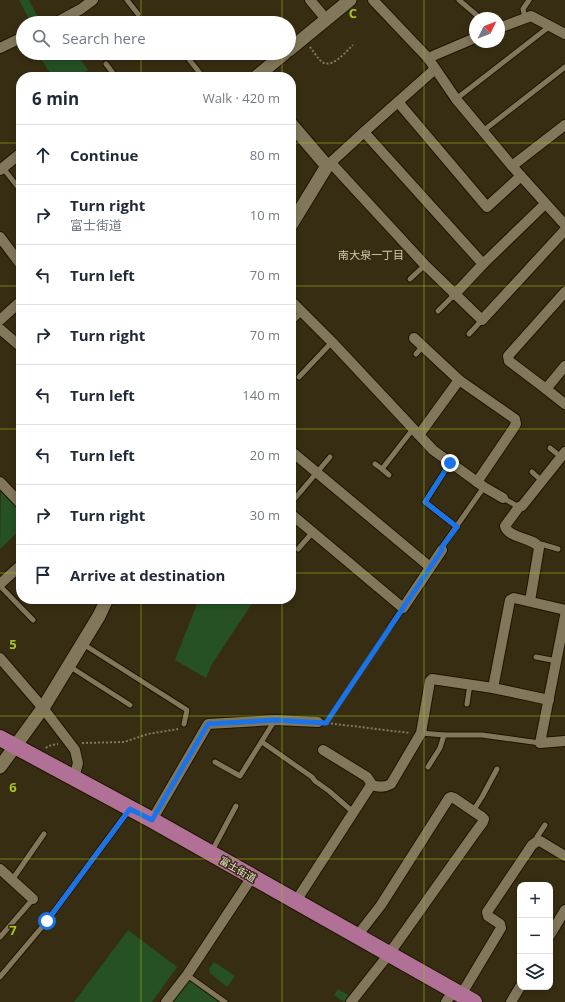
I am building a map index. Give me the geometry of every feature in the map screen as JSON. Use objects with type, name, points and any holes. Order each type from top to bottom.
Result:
[{"type":"main road","name":"富士街道","points":[[0,738],[152,820],[389,954],[459,997]]},
{"type":"street","points":[[68,16],[93,0]]},
{"type":"street","points":[[310,0],[326,19]]},
{"type":"street","points":[[296,44],[350,0]]},
{"type":"street","points":[[373,0],[428,58],[456,99],[482,131],[565,225]]},
{"type":"street","points":[[505,26],[531,16],[565,34]]},
{"type":"street","points":[[0,48],[16,40]]},
{"type":"street","points":[[428,58],[469,41]]},
{"type":"street","points":[[262,72],[277,60]]},
{"type":"street","points":[[296,216],[329,165],[364,132],[435,70]]},
{"type":"street","points":[[398,102],[487,207],[521,176]]},
{"type":"street","points":[[512,166],[565,124]]},
{"type":"street","points":[[296,129],[454,295],[482,320],[565,230]]},
{"type":"street","points":[[364,132],[483,264]]},
{"type":"street","points":[[1,169],[16,157]]},
{"type":"street","points":[[454,295],[483,264],[545,204]]},
{"type":"street","points":[[0,237],[16,258]]},
{"type":"street","points":[[565,292],[508,356],[509,361],[565,404]]},
{"type":"street","points":[[0,320],[16,306]]},
{"type":"street","points":[[296,306],[332,342],[433,450],[503,498]]},
{"type":"street","points":[[0,329],[16,343]]},
{"type":"street","points":[[414,338],[459,380],[515,419],[516,424],[481,484]]},
{"type":"street","points":[[546,389],[565,366]]},
{"type":"street","points":[[416,432],[459,380]]},
{"type":"street","points":[[530,601],[539,548],[538,544],[521,538],[505,529],[505,526],[563,454]]},
{"type":"street","points":[[296,455],[430,567]]},
{"type":"street","points":[[0,482],[16,499]]},
{"type":"street","points":[[296,518],[403,608],[442,550]]},
{"type":"street","points":[[0,585],[16,570]]},
{"type":"street","points":[[493,688],[510,600],[514,598],[565,610]]},
{"type":"street","points":[[0,767],[43,708],[100,616],[105,604]]},
{"type":"street","points":[[565,616],[540,743],[565,741]]},
{"type":"street","points":[[0,658],[43,708],[75,750],[78,763],[74,778]]},
{"type":"street","points":[[370,785],[379,787],[391,784],[421,733],[430,681],[432,679],[493,688],[549,700]]},
{"type":"street","points":[[152,820],[208,724],[275,720],[322,722]]},
{"type":"street","points":[[296,902],[371,783],[367,777],[323,750]]},
{"type":"street","points":[[351,1002],[389,954],[484,819],[454,798],[449,798],[381,905],[357,936]]},
{"type":"street","points":[[459,997],[501,928],[500,924],[488,916],[487,912],[532,845],[540,841],[565,856]]},
{"type":"street","points":[[0,869],[33,899]]},
{"type":"street","points":[[166,1002],[187,975],[252,877]]},
{"type":"street","points":[[553,930],[565,910]]},
{"type":"street","points":[[511,1002],[518,990]]},
{"type":"lane","points":[[127,0],[138,14]]},
{"type":"lane","points":[[460,0],[473,12]]},
{"type":"lane","points":[[525,18],[523,9],[529,0]]},
{"type":"lane","points":[[456,99],[550,26]]},
{"type":"lane","points":[[190,60],[199,72]]},
{"type":"lane","points":[[106,64],[112,72]]},
{"type":"lane","points":[[482,131],[565,67]]},
{"type":"lane","points":[[1,169],[16,186]]},
{"type":"lane","points":[[410,279],[425,265]]},
{"type":"lane","points":[[438,311],[454,295]]},
{"type":"lane","points":[[296,318],[302,312]]},
{"type":"lane","points":[[469,334],[482,320]]},
{"type":"lane","points":[[299,377],[332,342]]},
{"type":"lane","points":[[416,354],[423,346]]},
{"type":"lane","points":[[382,469],[416,432]]},
{"type":"lane","points":[[550,448],[563,454]]},
{"type":"lane","points":[[296,497],[330,457]]},
{"type":"lane","points":[[450,463],[425,502],[457,527]]},
{"type":"lane","points":[[375,464],[389,475]]},
{"type":"lane","points":[[532,472],[542,481]]},
{"type":"lane","points":[[442,550],[442,547],[457,527],[481,484]]},
{"type":"lane","points":[[503,498],[519,507]]},
{"type":"lane","points":[[298,549],[313,532]]},
{"type":"lane","points":[[538,544],[558,549]]},
{"type":"lane","points":[[0,585],[16,602]]},
{"type":"lane","points":[[18,604],[33,620]]},
{"type":"lane","points":[[390,626],[403,608]]},
{"type":"lane","points":[[83,644],[187,710],[182,726]]},
{"type":"lane","points":[[536,657],[557,662]]},
{"type":"lane","points":[[69,666],[130,705]]},
{"type":"lane","points":[[467,704],[470,684]]},
{"type":"lane","points":[[215,762],[240,776],[275,720]]},
{"type":"lane","points":[[421,733],[444,735],[482,735],[540,743]]},
{"type":"lane","points":[[428,767],[440,748],[444,735]]},
{"type":"lane","points":[[262,742],[312,777],[353,812]]},
{"type":"lane","points":[[473,811],[497,769]]},
{"type":"lane","points":[[210,853],[236,806]]},
{"type":"lane","points":[[0,977],[47,921],[130,809]]},
{"type":"lane","points":[[536,842],[536,837],[545,825]]},
{"type":"lane","points":[[12,880],[44,834]]},
{"type":"lane","points":[[0,937],[33,899]]},
{"type":"lane","points":[[187,975],[225,1002]]},
{"type":"path","points":[[303,38],[322,62],[328,64],[333,63],[353,45]]},
{"type":"path","points":[[390,626],[322,722],[421,733]]},
{"type":"path","points":[[38,758],[43,750],[48,746],[65,742],[124,742],[148,734],[182,726]]},
{"type":"green space","points":[[19,0],[29,0],[37,16],[27,16]]},
{"type":"green space","points":[[42,60],[81,60],[88,70],[85,72],[50,72]]},
{"type":"green space","points":[[1,489],[16,506],[16,534],[0,549]]},
{"type":"green space","points":[[197,604],[252,604],[212,664],[206,678],[175,660]]},
{"type":"green space","points":[[128,930],[177,967],[152,1002],[74,1002]]},
{"type":"green space","points":[[214,962],[235,976],[227,987],[210,973],[209,969]]},
{"type":"green space","points":[[186,982],[191,982],[219,1002],[172,1002]]},
{"type":"green space","points":[[338,989],[350,996],[344,1002],[334,995]]},
{"type":"district","name":"南大泉一丁目","points":[[371,255]]},
{"type":"route","points":[[47,921],[130,809],[152,820],[208,724],[275,720],[326,723],[442,550],[442,547],[457,527],[425,502],[450,463]]}]
